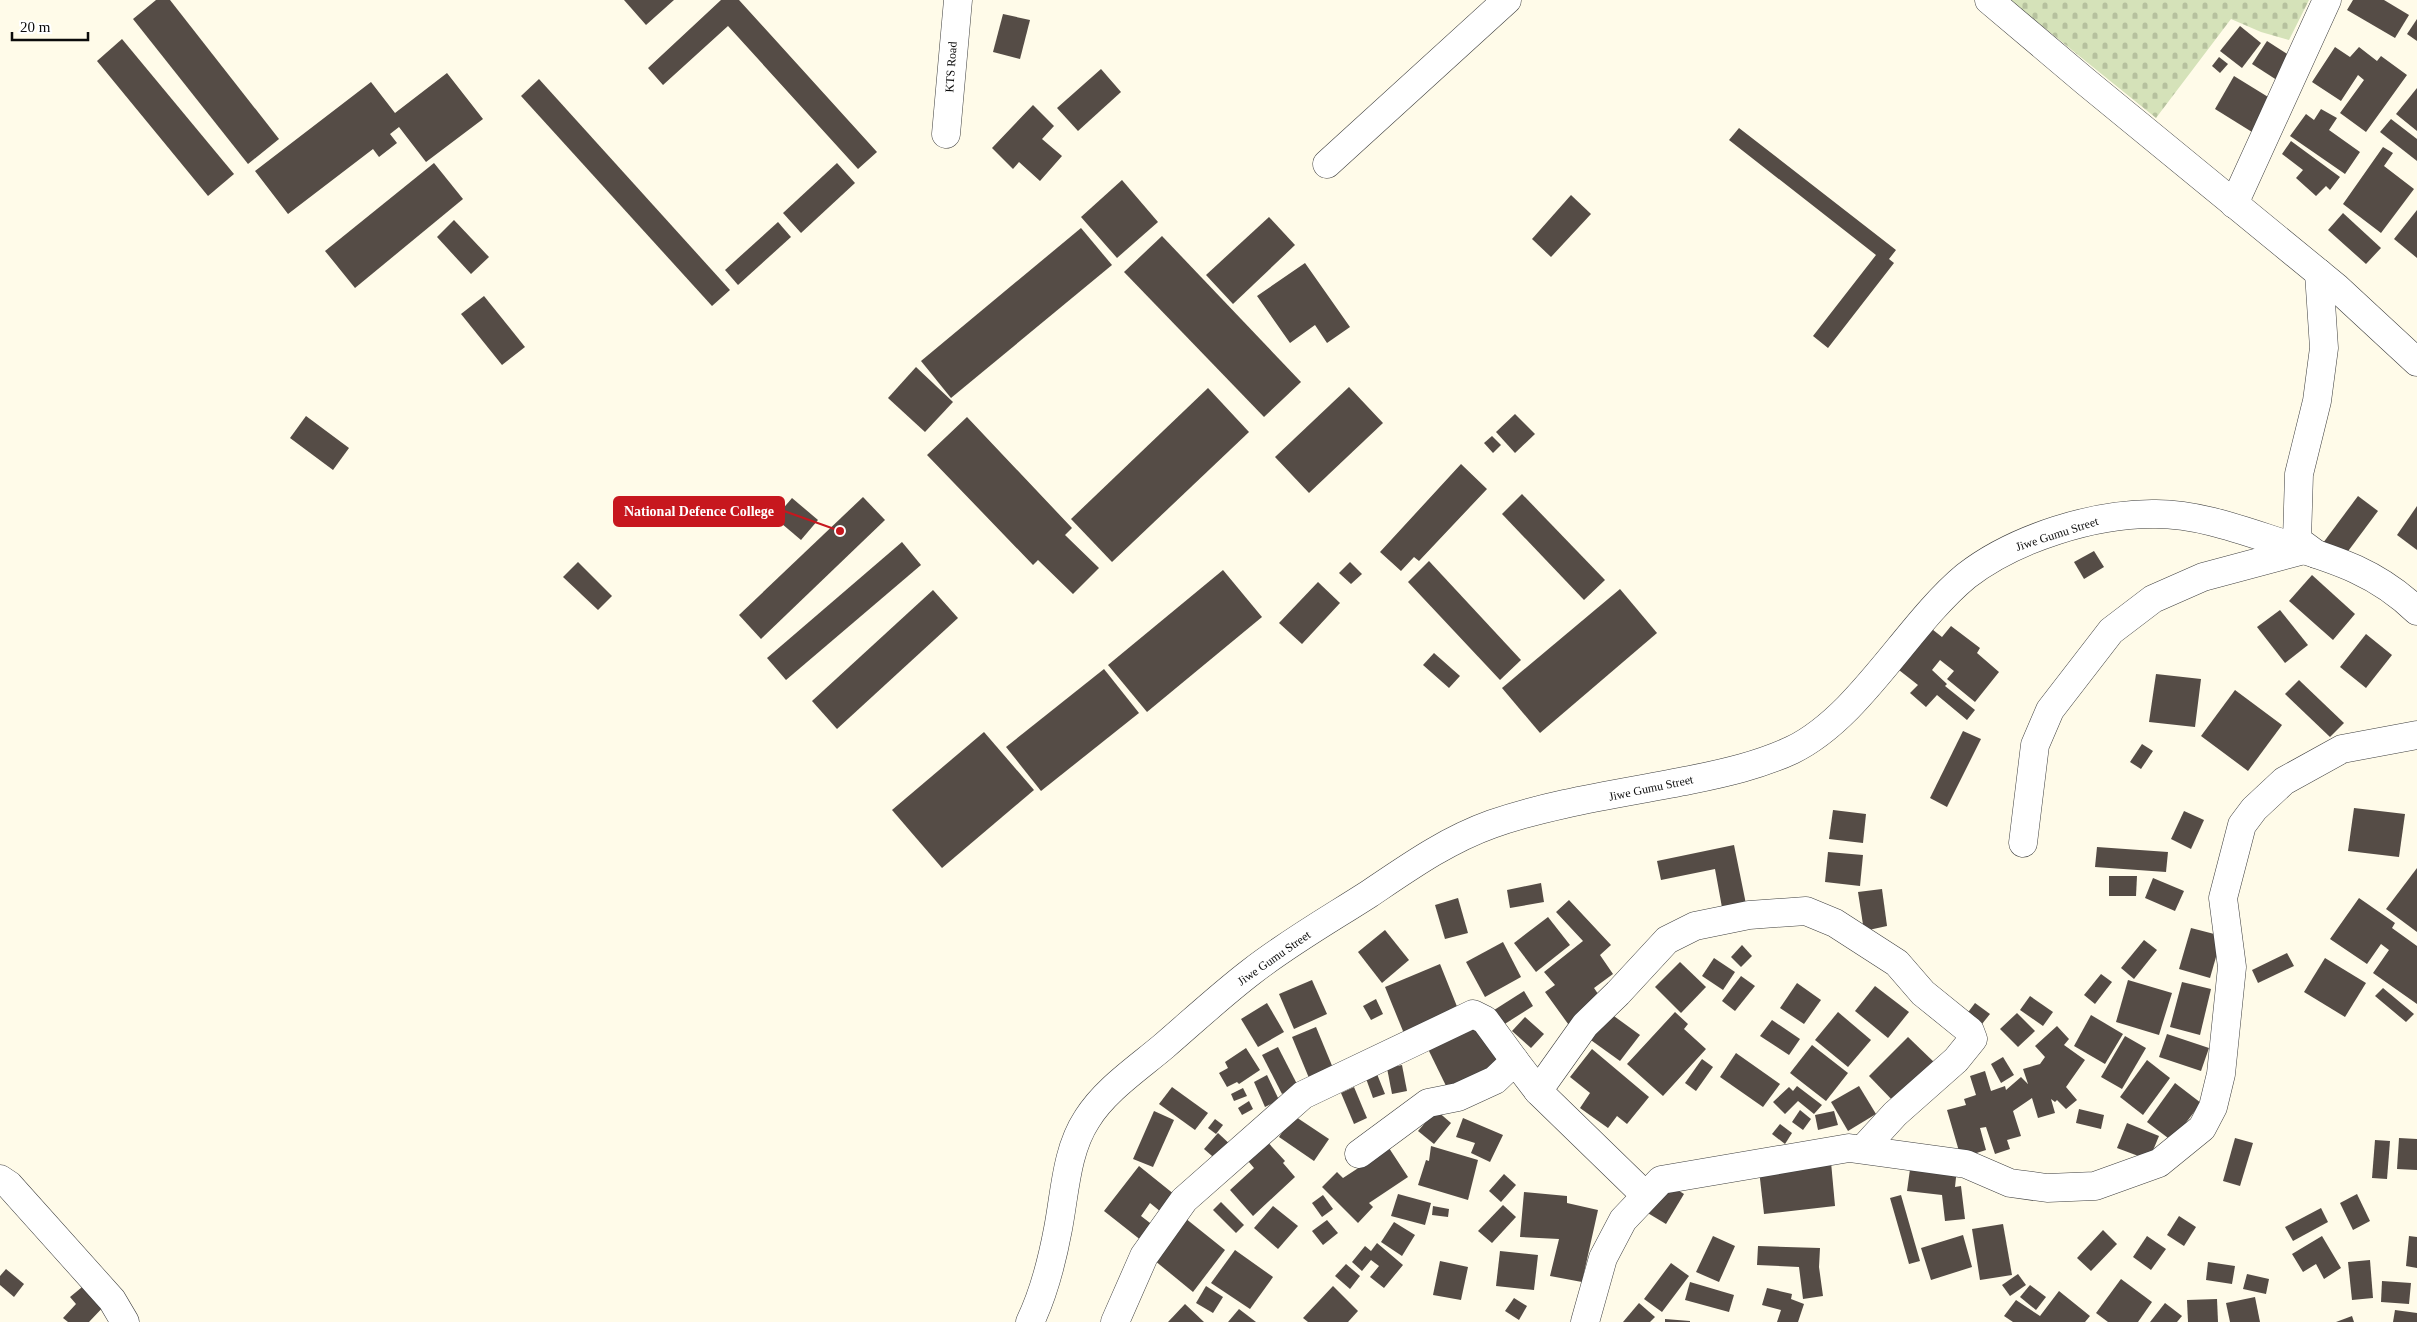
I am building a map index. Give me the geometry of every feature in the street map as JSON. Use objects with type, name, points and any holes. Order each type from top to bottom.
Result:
[{"type":"street","name":"KTS Road","points":[[946,134],[958,0]]},
{"type":"street","points":[[1327,164],[1507,0]]},
{"type":"street","points":[[1989,0],[2319,273],[2417,362]]},
{"type":"street","points":[[2234,204],[2327,0]]},
{"type":"street","points":[[2310,552],[2297,540],[2297,500],[2299,474],[2317,401],[2324,348],[2319,273]]},
{"type":"street","name":"Jiwe Gumu Street","points":[[1030,1322],[1040,1302],[1057,1234],[1070,1157],[1087,1119],[1115,1088],[1253,970],[1444,844],[1493,824],[1552,808],[1734,771],[1793,750],[1820,732],[1851,703],[1940,600],[1969,574],[2006,551],[2051,533],[2097,520],[2157,514],[2203,519],[2310,552],[2365,572],[2402,597],[2417,612]]},
{"type":"street","points":[[2023,842],[2035,745],[2050,710],[2111,631],[2153,599],[2203,578],[2310,552]]},
{"type":"street","points":[[1585,1322],[1603,1258],[1623,1220],[1661,1180],[1849,1148],[1863,1148],[1966,1164],[2010,1183],[2047,1188],[2095,1186],[2159,1163],[2202,1128],[2213,1107],[2221,1074],[2232,967],[2223,898],[2242,825],[2254,809],[2284,781],[2342,749],[2417,735]]},
{"type":"street","points":[[1538,1091],[1585,1025],[1618,993],[1667,940],[1695,926],[1749,915],[1806,911],[1835,923],[1897,963],[1923,993],[1970,1031],[1973,1039],[1956,1060],[1895,1114],[1863,1148]]},
{"type":"street","points":[[1115,1322],[1144,1256],[1184,1200],[1303,1095],[1473,1014],[1485,1020],[1538,1091],[1645,1195]]},
{"type":"street","points":[[1359,1154],[1428,1103],[1458,1097],[1495,1080],[1515,1061]]},
{"type":"street","points":[[0,1179],[9,1185],[112,1300],[126,1322]]},
{"type":"green space","points":[[2010,0],[2309,0],[2289,40],[2261,32],[2231,19],[2156,118]]},
{"type":"building","points":[[156,0],[170,0],[279,139],[248,164],[133,19]]},
{"type":"building","points":[[624,0],[674,0],[646,25]]},
{"type":"building","points":[[721,0],[739,0],[877,152],[858,169],[728,26],[663,85],[648,68]]},
{"type":"building","points":[[2353,0],[2384,0],[2409,15],[2395,38],[2347,10]]},
{"type":"building","points":[[1003,14],[1030,20],[1020,59],[993,52]]},
{"type":"building","points":[[2417,19],[2417,41],[2407,34]]},
{"type":"building","points":[[2240,26],[2261,43],[2242,68],[2220,51]]},
{"type":"building","points":[[122,39],[234,174],[208,196],[97,61]]},
{"type":"building","points":[[2267,41],[2298,61],[2283,84],[2252,64]]},
{"type":"building","points":[[2335,47],[2350,57],[2359,47],[2377,61],[2381,56],[2407,75],[2366,132],[2340,113],[2364,80],[2358,75],[2341,101],[2312,82]]},
{"type":"building","points":[[2219,57],[2228,64],[2220,73],[2212,66]]},
{"type":"building","points":[[1101,69],[1121,92],[1078,131],[1057,108]]},
{"type":"building","points":[[447,73],[483,119],[426,162],[399,127],[390,134],[397,143],[379,157],[373,149],[288,214],[255,171],[371,82],[395,113]]},
{"type":"building","points":[[2234,76],[2273,100],[2252,132],[2215,109]]},
{"type":"building","points":[[539,79],[730,290],[712,306],[521,96]]},
{"type":"building","points":[[2417,88],[2417,131],[2396,114]]},
{"type":"building","points":[[1033,105],[1054,126],[1042,139],[1062,156],[1040,181],[1019,162],[1013,169],[992,148]]},
{"type":"building","points":[[2321,109],[2337,118],[2329,130],[2360,152],[2345,174],[2290,136],[2306,114],[2314,120]]},
{"type":"building","points":[[2391,119],[2417,139],[2417,161],[2380,132]]},
{"type":"building","points":[[1739,128],[1896,250],[1889,259],[1894,263],[1828,348],[1813,336],[1876,255],[1729,140]]},
{"type":"building","points":[[2291,141],[2340,177],[2330,190],[2326,186],[2316,196],[2296,178],[2303,170],[2282,154]]},
{"type":"building","points":[[2383,147],[2393,153],[2384,166],[2414,189],[2381,233],[2343,204]]},
{"type":"building","points":[[434,163],[463,199],[355,288],[325,251]]},
{"type":"building","points":[[837,163],[855,183],[801,233],[783,213]]},
{"type":"building","points":[[1122,180],[1158,222],[1117,258],[1081,217]]},
{"type":"building","points":[[1571,195],[1591,214],[1551,257],[1532,239]]},
{"type":"building","points":[[2417,210],[2417,258],[2394,239]]},
{"type":"building","points":[[2343,213],[2381,248],[2366,264],[2328,230]]},
{"type":"building","points":[[1269,217],[1295,245],[1233,304],[1206,275]]},
{"type":"building","points":[[454,220],[489,257],[471,274],[437,237]]},
{"type":"building","points":[[778,222],[791,237],[738,285],[725,270]]},
{"type":"building","points":[[1081,228],[1112,265],[951,398],[921,361]]},
{"type":"building","points":[[1162,236],[1301,382],[1264,417],[1124,272]]},
{"type":"building","points":[[1305,263],[1350,327],[1327,343],[1315,325],[1290,343],[1257,296]]},
{"type":"building","points":[[484,296],[525,347],[502,365],[461,314]]},
{"type":"building","points":[[916,367],[953,402],[925,432],[888,398]]},
{"type":"building","points":[[1349,387],[1383,423],[1309,493],[1275,457]]},
{"type":"building","points":[[1208,388],[1249,432],[1112,562],[1071,519]]},
{"type":"building","points":[[1515,414],[1535,434],[1515,453],[1496,432]]},
{"type":"building","points":[[306,416],[349,448],[333,470],[290,438]]},
{"type":"building","points":[[967,417],[1072,528],[1065,535],[1099,568],[1073,594],[1038,560],[1033,565],[927,455]]},
{"type":"building","points":[[1492,436],[1501,445],[1493,453],[1484,443]]},
{"type":"building","points":[[1461,464],[1487,489],[1419,561],[1414,557],[1401,571],[1380,552]]},
{"type":"building","points":[[1522,494],[1605,580],[1584,600],[1502,514]]},
{"type":"building","points":[[2358,496],[2378,511],[2343,558],[2323,543]]},
{"type":"building","points":[[863,497],[885,520],[761,639],[739,615]]},
{"type":"building","points":[[792,498],[818,520],[801,540],[775,518]]},
{"type":"building","points":[[2417,506],[2417,550],[2397,535]]},
{"type":"building","points":[[902,542],[921,565],[786,680],[767,658]]},
{"type":"building","points":[[2094,551],[2104,567],[2084,579],[2074,562]]},
{"type":"building","points":[[1429,561],[1521,660],[1500,680],[1408,582]]},
{"type":"building","points":[[578,562],[612,596],[598,610],[563,577]]},
{"type":"building","points":[[1350,562],[1362,574],[1351,584],[1339,573]]},
{"type":"building","points":[[1223,570],[1262,617],[1147,712],[1108,665]]},
{"type":"building","points":[[2312,575],[2355,614],[2333,640],[2289,601]]},
{"type":"building","points":[[1318,582],[1340,603],[1302,644],[1279,623]]},
{"type":"building","points":[[1620,589],[1657,633],[1540,733],[1502,688]]},
{"type":"building","points":[[933,590],[958,618],[837,729],[812,701]]},
{"type":"building","points":[[2280,610],[2308,645],[2285,663],[2257,627]]},
{"type":"building","points":[[1923,622],[1942,637],[1951,626],[1980,648],[1977,653],[1999,672],[1975,702],[1947,679],[1954,671],[1940,660],[1932,670],[1947,684],[1945,686],[1975,710],[1967,720],[1937,695],[1926,707],[1910,693],[1918,685],[1890,663]]},
{"type":"building","points":[[2366,634],[2392,655],[2366,688],[2340,667]]},
{"type":"building","points":[[1434,653],[1460,676],[1449,688],[1423,665]]},
{"type":"building","points":[[1104,669],[1139,713],[1041,791],[1006,747]]},
{"type":"building","points":[[2156,674],[2201,679],[2195,727],[2149,722]]},
{"type":"building","points":[[2299,680],[2344,723],[2330,737],[2285,694]]},
{"type":"building","points":[[2235,690],[2282,725],[2248,771],[2201,736]]},
{"type":"building","points":[[1963,731],[1981,739],[1947,807],[1930,798]]},
{"type":"building","points":[[984,732],[1034,790],[942,868],[892,810]]},
{"type":"building","points":[[2142,744],[2153,751],[2141,769],[2130,762]]},
{"type":"building","points":[[2354,808],[2405,814],[2399,857],[2348,851]]},
{"type":"building","points":[[1833,810],[1866,814],[1863,843],[1829,839]]},
{"type":"building","points":[[2184,811],[2204,820],[2191,849],[2171,839]]},
{"type":"building","points":[[1734,845],[1747,909],[1723,913],[1715,869],[1661,880],[1657,861]]},
{"type":"building","points":[[2097,847],[2168,852],[2166,872],[2095,867]]},
{"type":"building","points":[[1828,852],[1863,855],[1860,886],[1825,882]]},
{"type":"building","points":[[2417,868],[2417,932],[2386,909]]},
{"type":"building","points":[[2109,876],[2137,876],[2136,896],[2109,896]]},
{"type":"building","points":[[2153,878],[2184,891],[2175,911],[2145,898]]},
{"type":"building","points":[[1541,883],[1544,902],[1510,908],[1507,890]]},
{"type":"building","points":[[1882,889],[1887,926],[1864,931],[1858,892]]},
{"type":"building","points":[[1458,898],[1468,933],[1445,939],[1435,905]]},
{"type":"building","points":[[2359,898],[2395,923],[2392,928],[2417,946],[2417,1004],[2373,973],[2389,950],[2381,944],[2367,964],[2330,939]]},
{"type":"building","points":[[1569,900],[1611,945],[1600,955],[1613,974],[1594,988],[1605,1004],[1571,1028],[1545,992],[1555,985],[1544,972],[1583,941],[1556,912]]},
{"type":"building","points":[[1548,917],[1570,945],[1536,972],[1514,943]]},
{"type":"building","points":[[2191,928],[2222,936],[2210,978],[2179,969]]},
{"type":"building","points":[[1385,930],[1409,960],[1382,983],[1358,952]]},
{"type":"building","points":[[2144,940],[2157,950],[2134,979],[2121,968]]},
{"type":"building","points":[[1503,942],[1521,977],[1485,997],[1466,962]]},
{"type":"building","points":[[1742,945],[1752,956],[1741,967],[1731,957]]},
{"type":"building","points":[[2287,953],[2294,966],[2258,983],[2252,970]]},
{"type":"building","points":[[1714,958],[1735,972],[1723,990],[1702,976]]},
{"type":"building","points":[[2325,958],[2366,983],[2345,1017],[2304,992]]},
{"type":"building","points":[[1680,962],[1706,987],[1681,1013],[1655,987]]},
{"type":"building","points":[[1440,964],[1460,1014],[1405,1036],[1385,987]]},
{"type":"building","points":[[2101,974],[2112,982],[2095,1004],[2084,995]]},
{"type":"building","points":[[1741,976],[1755,986],[1735,1011],[1722,1001]]},
{"type":"building","points":[[1312,980],[1327,1014],[1294,1029],[1279,994]]},
{"type":"building","points":[[2128,980],[2172,993],[2159,1035],[2116,1022]]},
{"type":"building","points":[[2182,982],[2211,989],[2200,1035],[2170,1027]]},
{"type":"building","points":[[1797,983],[1821,1000],[1804,1024],[1780,1008]]},
{"type":"building","points":[[1875,986],[1909,1012],[1888,1038],[1855,1011]]},
{"type":"building","points":[[2383,988],[2414,1014],[2406,1022],[2375,996]]},
{"type":"building","points":[[1524,991],[1533,1006],[1500,1027],[1491,1012]]},
{"type":"building","points":[[2030,996],[2053,1012],[2043,1026],[2020,1010]]},
{"type":"building","points":[[1376,999],[1383,1014],[1371,1020],[1363,1006]]},
{"type":"building","points":[[1267,1003],[1284,1032],[1258,1047],[1241,1019]]},
{"type":"building","points":[[1975,1003],[1990,1014],[1978,1029],[1963,1019]]},
{"type":"building","points":[[1607,1011],[1640,1035],[1620,1061],[1588,1038]]},
{"type":"building","points":[[1675,1012],[1688,1024],[1684,1029],[1706,1049],[1663,1096],[1627,1064]]},
{"type":"building","points":[[1838,1012],[1871,1040],[1848,1067],[1815,1040]]},
{"type":"building","points":[[2017,1013],[2035,1031],[2018,1047],[2000,1029]]},
{"type":"building","points":[[2091,1015],[2123,1034],[2105,1064],[2074,1046]]},
{"type":"building","points":[[1525,1017],[1544,1034],[1531,1048],[1512,1031]]},
{"type":"building","points":[[1772,1020],[1800,1039],[1789,1055],[1760,1036]]},
{"type":"building","points":[[1481,1023],[1501,1067],[1449,1092],[1428,1049]]},
{"type":"building","points":[[2057,1026],[2069,1039],[2064,1045],[2085,1060],[2066,1087],[2077,1100],[2066,1109],[2057,1100],[2055,1102],[2051,1099],[2055,1113],[2038,1118],[2032,1098],[2013,1111],[2021,1136],[2007,1140],[2010,1149],[1995,1154],[1986,1127],[1980,1128],[1986,1150],[1961,1158],[1947,1110],[1966,1105],[1964,1099],[1976,1095],[1970,1076],[1985,1071],[1991,1091],[2005,1086],[2006,1090],[2021,1077],[2028,1084],[2023,1069],[2040,1064],[2045,1057],[2035,1046]]},
{"type":"building","points":[[1316,1027],[1333,1068],[1309,1078],[1292,1037]]},
{"type":"building","points":[[2167,1034],[2209,1048],[2201,1071],[2159,1057]]},
{"type":"building","points":[[2125,1036],[2146,1048],[2122,1089],[2101,1077]]},
{"type":"building","points":[[1908,1037],[1937,1065],[1897,1105],[1869,1076]]},
{"type":"building","points":[[1812,1045],[1848,1073],[1826,1101],[1790,1073]]},
{"type":"building","points":[[1278,1047],[1298,1086],[1282,1094],[1262,1055]]},
{"type":"building","points":[[1246,1048],[1260,1070],[1239,1084],[1237,1082],[1227,1087],[1219,1073],[1228,1068],[1225,1062]]},
{"type":"building","points":[[1592,1049],[1649,1097],[1627,1124],[1617,1116],[1608,1128],[1580,1108],[1590,1093],[1570,1077]]},
{"type":"building","points":[[1736,1053],[1780,1084],[1763,1107],[1720,1077]]},
{"type":"building","points":[[2003,1057],[2014,1075],[2001,1083],[1991,1064]]},
{"type":"building","points":[[1702,1059],[1713,1067],[1696,1091],[1685,1083]]},
{"type":"building","points":[[2147,1060],[2170,1078],[2143,1115],[2120,1097]]},
{"type":"building","points":[[1402,1065],[1407,1091],[1392,1094],[1387,1068]]},
{"type":"building","points":[[1375,1069],[1385,1094],[1373,1098],[1364,1073]]},
{"type":"building","points":[[1267,1075],[1279,1100],[1265,1107],[1254,1082]]},
{"type":"building","points":[[2175,1083],[2201,1103],[2172,1141],[2147,1122]]},
{"type":"building","points":[[1797,1086],[1822,1105],[1814,1114],[1798,1101],[1785,1114],[1773,1102],[1789,1087],[1793,1091]]},
{"type":"building","points":[[1859,1086],[1876,1114],[1848,1131],[1831,1102]]},
{"type":"building","points":[[1172,1087],[1208,1113],[1195,1130],[1159,1104]]},
{"type":"building","points":[[1354,1087],[1367,1118],[1354,1124],[1341,1093]]},
{"type":"building","points":[[1243,1088],[1247,1096],[1234,1101],[1231,1094]]},
{"type":"building","points":[[1249,1101],[1253,1109],[1242,1115],[1238,1108]]},
{"type":"building","points":[[2079,1109],[2104,1115],[2101,1129],[2076,1123]]},
{"type":"building","points":[[1436,1110],[1451,1123],[1434,1144],[1418,1131]]},
{"type":"building","points":[[1800,1110],[1811,1119],[1803,1130],[1792,1122]]},
{"type":"building","points":[[1154,1111],[1174,1120],[1153,1167],[1133,1159]]},
{"type":"building","points":[[1834,1111],[1838,1125],[1818,1130],[1815,1115]]},
{"type":"building","points":[[1293,1115],[1329,1139],[1314,1161],[1279,1137]]},
{"type":"building","points":[[1463,1118],[1503,1135],[1490,1162],[1471,1153],[1475,1143],[1456,1137]]},
{"type":"building","points":[[1215,1119],[1223,1125],[1216,1134],[1208,1128]]},
{"type":"building","points":[[2127,1123],[2159,1136],[2149,1160],[2117,1148]]},
{"type":"building","points":[[1780,1124],[1792,1133],[1785,1144],[1772,1134]]},
{"type":"building","points":[[1218,1133],[1233,1147],[1219,1162],[1204,1149]]},
{"type":"building","points":[[1263,1137],[1285,1161],[1283,1163],[1295,1177],[1253,1216],[1230,1190],[1254,1168],[1243,1155]]},
{"type":"building","points":[[2235,1138],[2253,1143],[2240,1186],[2223,1181]]},
{"type":"building","points":[[2399,1138],[2417,1139],[2417,1170],[2397,1169]]},
{"type":"building","points":[[2375,1140],[2390,1141],[2387,1179],[2372,1178]]},
{"type":"building","points":[[1431,1146],[1478,1160],[1468,1200],[1418,1185],[1426,1160],[1429,1161]]},
{"type":"building","points":[[1389,1148],[1408,1177],[1369,1203],[1373,1207],[1358,1223],[1322,1187],[1337,1172],[1343,1178]]},
{"type":"building","points":[[1831,1162],[1835,1206],[1764,1214],[1759,1170]]},
{"type":"building","points":[[1911,1162],[1957,1168],[1955,1187],[1961,1186],[1965,1219],[1945,1221],[1942,1195],[1907,1191]]},
{"type":"building","points":[[1139,1166],[1175,1195],[1161,1212],[1150,1203],[1141,1216],[1154,1226],[1142,1241],[1104,1211]]},
{"type":"building","points":[[1504,1174],[1516,1185],[1501,1202],[1489,1191]]},
{"type":"building","points":[[1665,1182],[1684,1194],[1666,1224],[1646,1212]]},
{"type":"building","points":[[1524,1192],[1567,1196],[1567,1203],[1598,1210],[1582,1282],[1550,1276],[1559,1239],[1520,1237]]},
{"type":"building","points":[[1398,1194],[1431,1203],[1425,1225],[1391,1216]]},
{"type":"building","points":[[2357,1194],[2370,1221],[2353,1230],[2340,1203]]},
{"type":"building","points":[[1323,1195],[1333,1209],[1322,1217],[1312,1203]]},
{"type":"building","points":[[1901,1195],[1920,1261],[1909,1264],[1890,1198]]},
{"type":"building","points":[[1221,1202],[1244,1225],[1236,1233],[1213,1210]]},
{"type":"building","points":[[1503,1205],[1516,1217],[1492,1243],[1478,1231]]},
{"type":"building","points":[[1273,1206],[1298,1226],[1278,1249],[1254,1228]]},
{"type":"building","points":[[1433,1206],[1449,1209],[1448,1217],[1432,1215]]},
{"type":"building","points":[[2321,1208],[2328,1222],[2293,1241],[2285,1227]]},
{"type":"building","points":[[2179,1216],[2196,1227],[2184,1246],[2167,1235]]},
{"type":"building","points":[[1185,1218],[1225,1250],[1193,1292],[1154,1260]]},
{"type":"building","points":[[1327,1220],[1338,1233],[1323,1245],[1312,1231]]},
{"type":"building","points":[[1394,1222],[1415,1235],[1402,1256],[1381,1242]]},
{"type":"building","points":[[2003,1224],[2012,1275],[1980,1280],[1972,1229]]},
{"type":"building","points":[[2103,1230],[2117,1244],[2091,1271],[2077,1258]]},
{"type":"building","points":[[1963,1235],[1972,1267],[1931,1280],[1921,1248]]},
{"type":"building","points":[[1713,1236],[1735,1246],[1719,1282],[1696,1272]]},
{"type":"building","points":[[2147,1236],[2166,1249],[2151,1270],[2133,1257]]},
{"type":"building","points":[[2322,1236],[2341,1268],[2324,1279],[2316,1264],[2303,1272],[2292,1254]]},
{"type":"building","points":[[2409,1236],[2417,1237],[2417,1268],[2406,1266]]},
{"type":"building","points":[[1377,1243],[1403,1265],[1384,1288],[1370,1277],[1379,1266],[1371,1260],[1362,1271],[1352,1262],[1365,1246],[1371,1251]]},
{"type":"building","points":[[1758,1246],[1820,1248],[1819,1267],[1823,1296],[1803,1299],[1799,1267],[1757,1265]]},
{"type":"building","points":[[1235,1250],[1273,1277],[1250,1309],[1211,1283]]},
{"type":"building","points":[[1500,1251],[1538,1255],[1534,1290],[1496,1286]]},
{"type":"building","points":[[2370,1260],[2373,1298],[2352,1300],[2348,1262]]},
{"type":"building","points":[[1440,1261],[1468,1267],[1461,1300],[1433,1295]]},
{"type":"building","points":[[2208,1262],[2235,1266],[2232,1284],[2206,1280]]},
{"type":"building","points":[[1671,1263],[1689,1276],[1662,1312],[1644,1299]]},
{"type":"building","points":[[1346,1264],[1360,1276],[1350,1289],[1335,1276]]},
{"type":"building","points":[[6,1269],[24,1284],[14,1297],[0,1285],[0,1276]]},
{"type":"building","points":[[2018,1274],[2026,1285],[2010,1296],[2002,1285]]},
{"type":"building","points":[[2247,1274],[2269,1279],[2266,1294],[2243,1289]]},
{"type":"building","points":[[2121,1279],[2152,1302],[2138,1322],[2108,1322],[2096,1313]]},
{"type":"building","points":[[2382,1281],[2411,1283],[2409,1304],[2381,1302]]},
{"type":"building","points":[[1690,1282],[1734,1295],[1729,1312],[1685,1300]]},
{"type":"building","points":[[87,1283],[107,1303],[89,1322],[68,1322],[63,1318],[76,1304],[70,1297]]},
{"type":"building","points":[[2030,1285],[2046,1297],[2036,1310],[2020,1297]]},
{"type":"building","points":[[1206,1286],[1223,1297],[1213,1313],[1196,1303]]},
{"type":"building","points":[[1333,1286],[1358,1311],[1348,1322],[1308,1322],[1303,1318]]},
{"type":"building","points":[[1767,1288],[1792,1294],[1791,1299],[1804,1304],[1798,1322],[1777,1322],[1781,1310],[1762,1305]]},
{"type":"building","points":[[2059,1291],[2090,1316],[2085,1322],[2013,1322],[2004,1316],[2016,1300],[2040,1316]]},
{"type":"building","points":[[2255,1297],[2260,1322],[2230,1322],[2226,1303]]},
{"type":"building","points":[[1514,1298],[1527,1306],[1519,1320],[1505,1311]]},
{"type":"building","points":[[2217,1299],[2218,1322],[2188,1322],[2187,1300]]},
{"type":"building","points":[[1639,1303],[1655,1317],[1650,1322],[1623,1322]]},
{"type":"building","points":[[2165,1303],[2182,1316],[2177,1322],[2150,1322]]},
{"type":"building","points":[[1185,1304],[1204,1322],[1168,1322]]},
{"type":"building","points":[[1239,1309],[1256,1322],[1228,1322]]},
{"type":"building","points":[[2395,1310],[2417,1313],[2417,1322],[2393,1322]]},
{"type":"building","points":[[2352,1316],[2354,1322],[2336,1322]]},
{"type":"building","points":[[1665,1319],[1690,1321],[1690,1322],[1665,1322]]},
{"type":"place","name":"National Defence College","points":[[840,531]]}]
